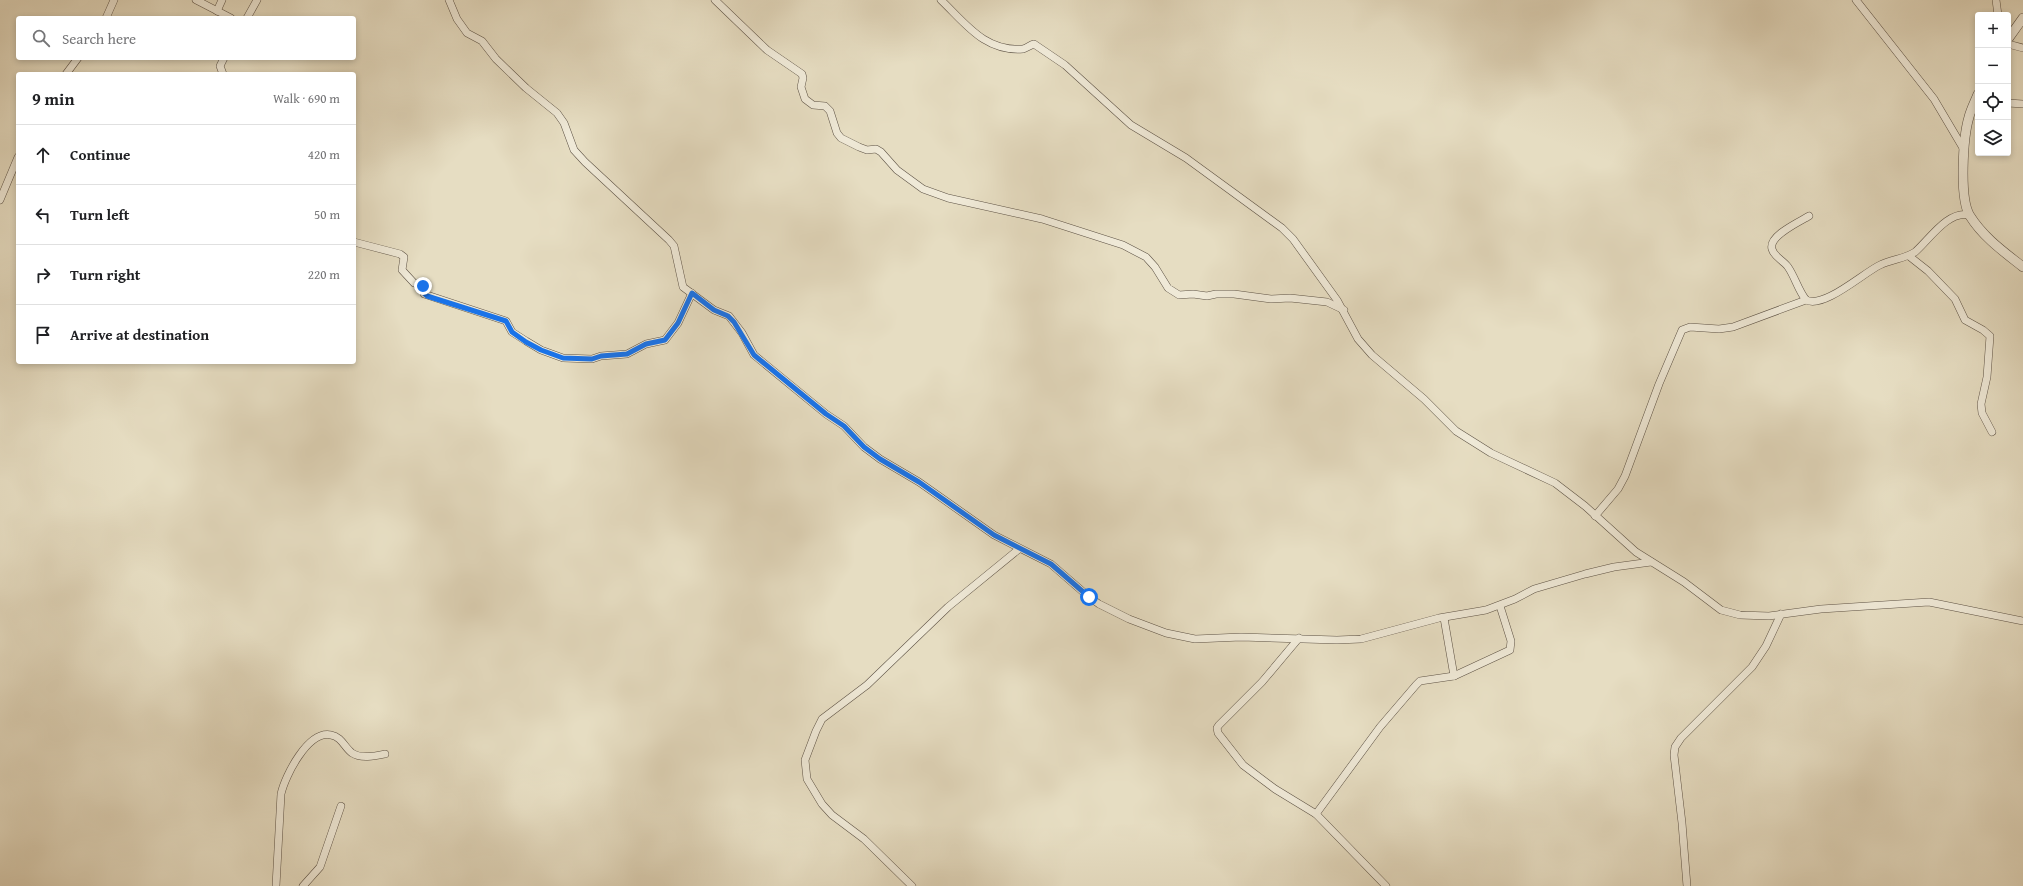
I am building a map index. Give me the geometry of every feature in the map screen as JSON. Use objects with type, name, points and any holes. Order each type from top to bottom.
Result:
[{"type":"street","points":[[107,16],[114,0]]},
{"type":"street","points":[[197,0],[227,16]]},
{"type":"street","points":[[217,11],[222,0]]},
{"type":"street","points":[[248,16],[257,0]]},
{"type":"street","points":[[449,0],[457,20],[468,33],[482,41],[496,59],[526,88],[557,113],[564,123],[567,137],[574,150],[584,162],[669,240],[674,246],[683,287],[714,310],[728,316],[734,322],[754,355],[826,414],[844,426],[864,447],[880,459],[919,482],[980,527],[1019,549],[1040,557],[1051,564],[1099,604],[1147,627],[1195,638],[1241,637],[1342,640],[1360,639],[1500,606],[1534,589],[1584,574],[1614,567],[1651,562]]},
{"type":"street","points":[[715,0],[767,50],[802,74],[803,78],[801,87],[805,99],[813,105],[825,106],[830,111],[837,133],[841,138],[867,150],[876,149],[897,170],[923,189],[948,198],[1042,219],[1123,246],[1146,258],[1155,267],[1168,288],[1179,296],[1193,294],[1207,296],[1234,294],[1261,299],[1290,298],[1327,302],[1344,310]]},
{"type":"street","points":[[941,0],[964,23],[988,43],[1001,48],[1023,49],[1034,44],[1055,57],[1126,121],[1186,158],[1282,228],[1293,239],[1344,310],[1358,339],[1372,355],[1424,399],[1456,431],[1491,453],[1555,483],[1636,552],[1684,582],[1721,610],[1752,616],[1929,602],[2023,621]]},
{"type":"street","points":[[1856,0],[1925,87],[1963,148]]},
{"type":"street","points":[[1996,0],[1998,12]]},
{"type":"street","points":[[2011,35],[2023,18]]},
{"type":"street","points":[[2011,45],[2023,48]]},
{"type":"street","points":[[68,72],[76,60]]},
{"type":"street","points":[[222,72],[220,66],[223,60]]},
{"type":"street","points":[[2011,103],[2023,104]]},
{"type":"street","points":[[1975,104],[1969,117],[1963,148],[1964,192],[1969,215],[1979,230],[2023,267]]},
{"type":"street","points":[[0,200],[16,162]]},
{"type":"street","points":[[1595,516],[1618,488],[1625,476],[1659,384],[1682,330],[1690,327],[1719,329],[1733,327],[1806,300],[1815,302],[1823,299],[1881,264],[1909,256],[1948,220],[1956,215],[1969,215]]},
{"type":"street","points":[[1806,300],[1788,266],[1778,258],[1772,250],[1771,243],[1775,237],[1809,216]]},
{"type":"street","points":[[356,243],[400,254],[404,257],[405,261],[402,270],[414,283],[423,286],[424,294],[506,321],[512,332],[526,342],[541,350],[563,358],[592,359],[601,356],[627,354],[646,344],[665,340],[678,323],[692,293]]},
{"type":"street","points":[[1909,256],[1928,271],[1955,299],[1965,320],[1983,330],[1990,336],[1987,377],[1981,404],[1982,413],[1992,432]]},
{"type":"street","points":[[912,886],[864,840],[832,815],[822,804],[807,779],[805,760],[816,730],[822,719],[867,685],[948,607],[1019,549]]},
{"type":"street","points":[[1316,814],[1383,723],[1416,685],[1420,682],[1454,676],[1510,650],[1511,641],[1500,606]]},
{"type":"street","points":[[1686,886],[1682,823],[1674,755],[1675,747],[1681,738],[1752,667],[1766,646],[1781,614]]},
{"type":"street","points":[[1444,618],[1454,676]]},
{"type":"street","points":[[1299,638],[1262,682],[1217,728],[1218,733],[1243,764],[1275,789],[1316,814],[1386,886]]},
{"type":"street","points":[[276,886],[281,794],[284,781],[300,756],[318,737],[326,734],[341,739],[352,753],[362,756],[385,754]]},
{"type":"street","points":[[303,886],[320,867],[341,806]]},
{"type":"street","points":[[312,886],[314,874]]},
{"type":"route","points":[[423,286],[423,292],[427,296],[444,300],[506,321],[509,323],[512,332],[541,350],[563,358],[587,359],[601,356],[627,354],[646,344],[652,342],[659,343],[665,340],[678,323],[692,293],[714,310],[722,312],[728,316],[742,333],[754,355],[831,418],[851,431],[864,447],[887,464],[919,482],[980,527],[1019,549],[1040,557],[1051,564],[1089,597]]}]
